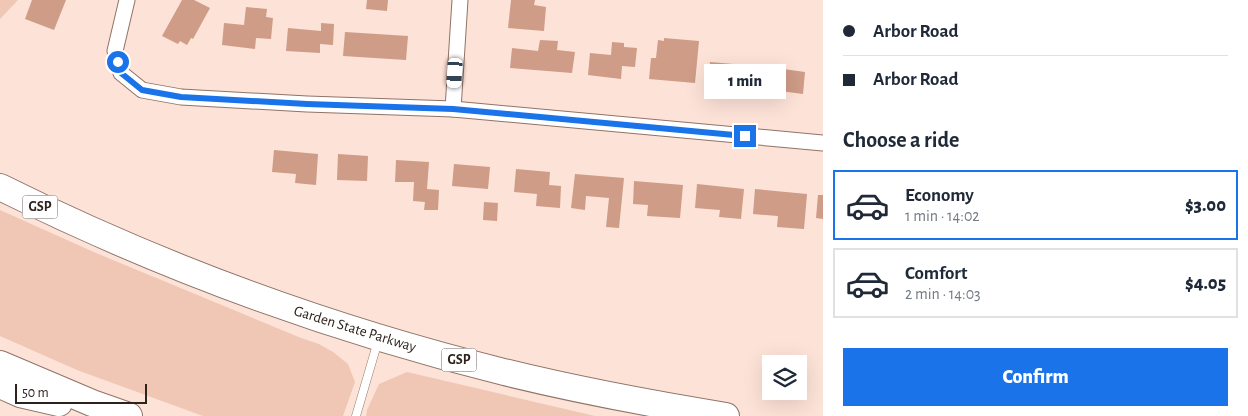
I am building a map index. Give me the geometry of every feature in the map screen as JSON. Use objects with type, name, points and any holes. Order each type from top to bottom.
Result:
[{"type":"highway","points":[[0,173],[81,226]]},
{"type":"highway","name":"Garden State Parkway","points":[[0,188],[81,226],[200,277],[380,338],[514,374],[632,400],[726,416]]},
{"type":"highway","points":[[0,364],[92,403],[129,416]]},
{"type":"highway","points":[[0,385],[20,394],[117,416]]},
{"type":"street","points":[[127,0],[115,51],[121,73],[142,90],[190,97],[307,104],[453,109],[823,143]]},
{"type":"street","points":[[453,109],[460,0]]},
{"type":"lane","points":[[356,416],[380,338]]},
{"type":"shaded area","points":[[0,0],[18,0],[0,19]]},
{"type":"shaded area","points":[[0,210],[96,253],[319,344],[333,352],[348,364],[355,382],[343,416],[203,416],[77,370],[0,336]]},
{"type":"shaded area","points":[[407,372],[595,416],[366,416],[379,384]]},
{"type":"building","points":[[32,0],[66,0],[54,30],[25,19]]},
{"type":"building","points":[[182,0],[194,0],[210,8],[193,39],[191,38],[187,45],[180,41],[178,44],[162,36]]},
{"type":"building","points":[[367,0],[388,0],[387,11],[366,9]]},
{"type":"building","points":[[511,0],[535,0],[534,5],[546,7],[544,31],[508,28]]},
{"type":"building","points":[[246,7],[267,9],[266,17],[273,18],[271,39],[256,38],[255,49],[222,45],[224,23],[244,25]]},
{"type":"building","points":[[321,23],[334,24],[333,45],[320,44],[320,53],[286,51],[288,28],[321,31]]},
{"type":"building","points":[[345,32],[408,36],[406,60],[343,56]]},
{"type":"building","points":[[664,38],[699,41],[695,83],[649,79],[651,58],[656,58],[658,40],[664,41]]},
{"type":"building","points":[[540,40],[558,41],[557,50],[575,52],[572,73],[510,68],[512,48],[538,51]]},
{"type":"building","points":[[612,42],[624,43],[624,47],[637,48],[635,67],[622,66],[621,79],[588,75],[590,53],[611,55]]},
{"type":"building","points":[[710,62],[745,65],[743,89],[708,86]]},
{"type":"building","points":[[776,68],[805,72],[803,94],[773,90]]},
{"type":"building","points":[[274,150],[318,154],[316,185],[295,183],[296,174],[272,172]]},
{"type":"building","points":[[338,154],[368,156],[367,181],[337,180]]},
{"type":"building","points":[[396,160],[429,162],[427,189],[439,190],[438,210],[424,210],[425,202],[413,201],[414,182],[395,182]]},
{"type":"building","points":[[454,164],[490,167],[488,189],[452,186]]},
{"type":"building","points":[[516,169],[550,172],[549,185],[561,186],[560,208],[536,206],[537,194],[514,192]]},
{"type":"building","points":[[575,174],[624,178],[619,228],[606,227],[609,198],[586,196],[585,210],[571,208]]},
{"type":"building","points":[[634,181],[683,185],[680,218],[647,216],[648,205],[633,204]]},
{"type":"building","points":[[697,184],[744,189],[741,219],[719,217],[720,210],[695,208]]},
{"type":"building","points":[[755,189],[807,194],[804,229],[777,227],[778,216],[753,214]]},
{"type":"building","points":[[818,195],[823,195],[823,219],[816,218]]},
{"type":"building","points":[[484,202],[498,203],[497,221],[483,220]]},
{"type":"route","points":[[118,62],[121,73],[142,90],[181,97],[453,109],[745,136]]}]
